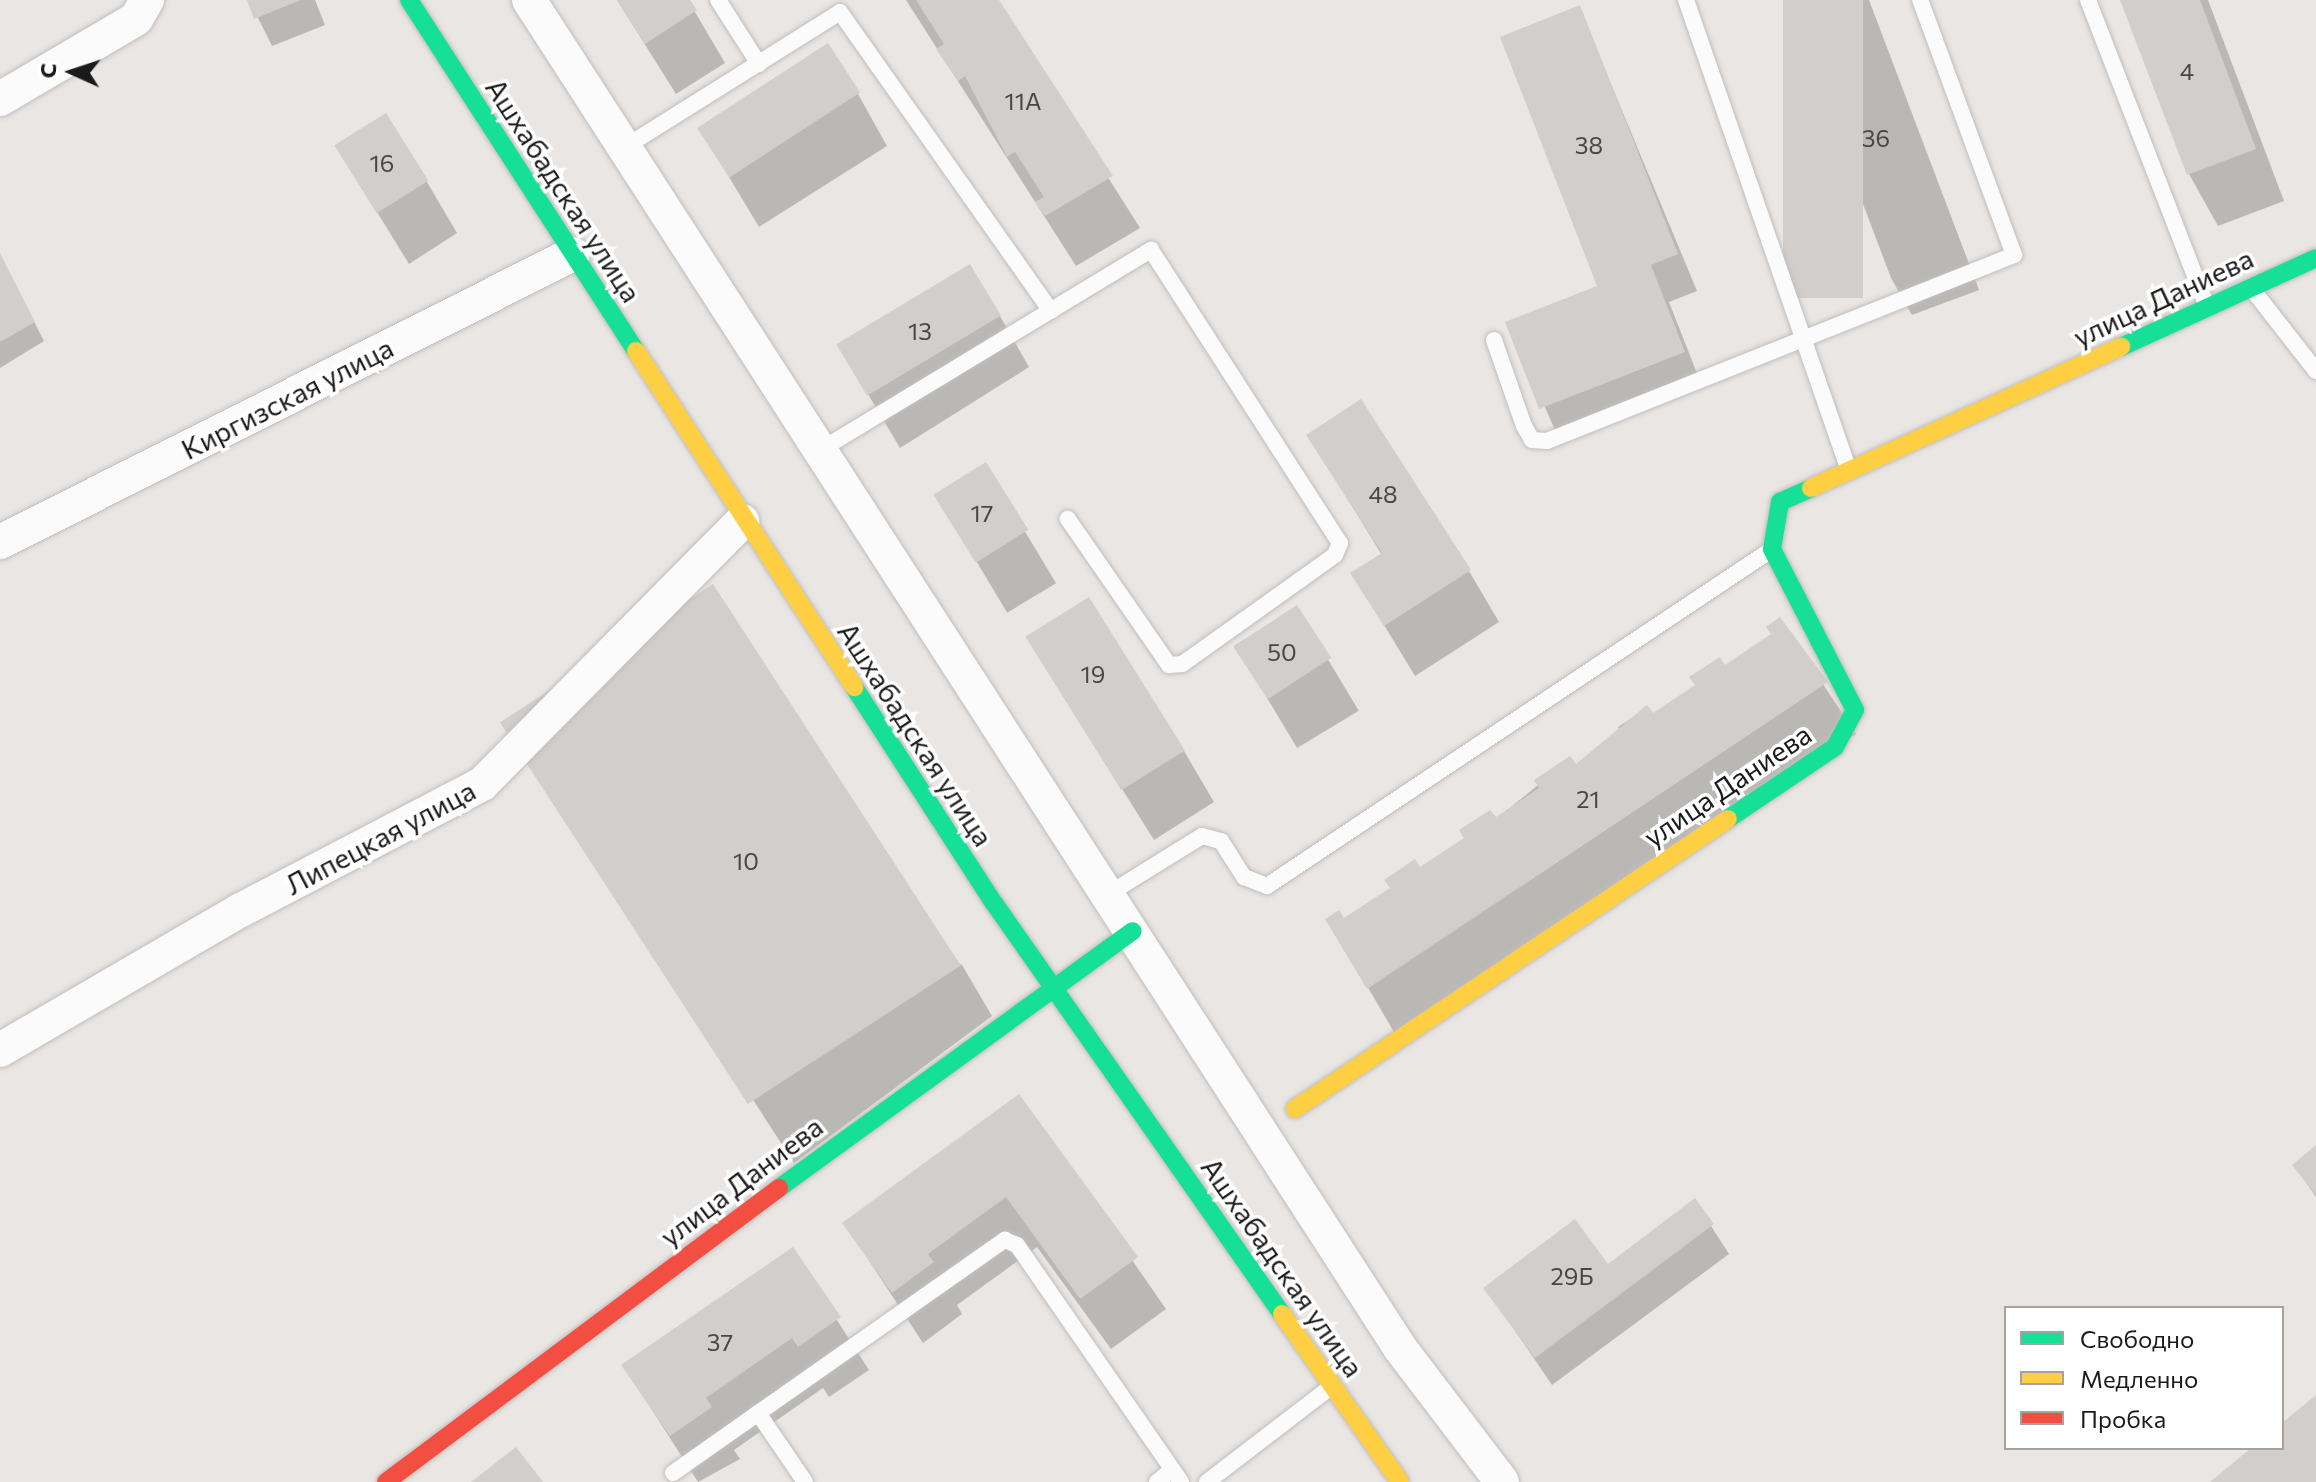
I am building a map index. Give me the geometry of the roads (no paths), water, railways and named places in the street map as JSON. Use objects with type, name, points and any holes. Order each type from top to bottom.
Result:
[{"type":"street","points":[[0,99],[136,19],[147,0]]},
{"type":"street","name":"Ашхабадская улица","points":[[409,0],[742,521],[1051,984],[1400,1482]]},
{"type":"street","points":[[529,0],[1110,893],[1400,1348],[1502,1482]]},
{"type":"street","name":"Киргизская улица","points":[[0,542],[573,254]]},
{"type":"street","name":"улица Даниева","points":[[1295,1109],[1835,747],[1855,710],[1772,549],[1780,502],[2316,258]]},
{"type":"street","name":"Липецкая улица","points":[[0,1050],[241,910],[482,784],[742,521]]},
{"type":"street","name":"улица Даниева","points":[[386,1482],[1051,984],[1133,931]]},
{"type":"lane","points":[[718,0],[759,64]]},
{"type":"lane","points":[[1686,0],[1850,471]]},
{"type":"lane","points":[[1494,340],[1524,426],[1532,440],[1547,441],[1803,336],[2014,255],[1920,0]]},
{"type":"lane","points":[[2088,0],[2207,308]]},
{"type":"lane","points":[[625,147],[840,12],[1051,311]]},
{"type":"lane","points":[[822,449],[1151,250],[1340,543],[1335,555],[1182,664],[1169,665],[1068,519]]},
{"type":"lane","points":[[2251,288],[2316,371]]},
{"type":"lane","points":[[1110,893],[1202,836],[1221,841],[1244,877],[1267,886],[1772,549]]},
{"type":"lane","points":[[673,1473],[1005,1240],[1017,1245],[1177,1476],[1157,1482]]},
{"type":"lane","points":[[1207,1482],[1332,1387]]},
{"type":"lane","points":[[758,1413],[805,1482]]}]
